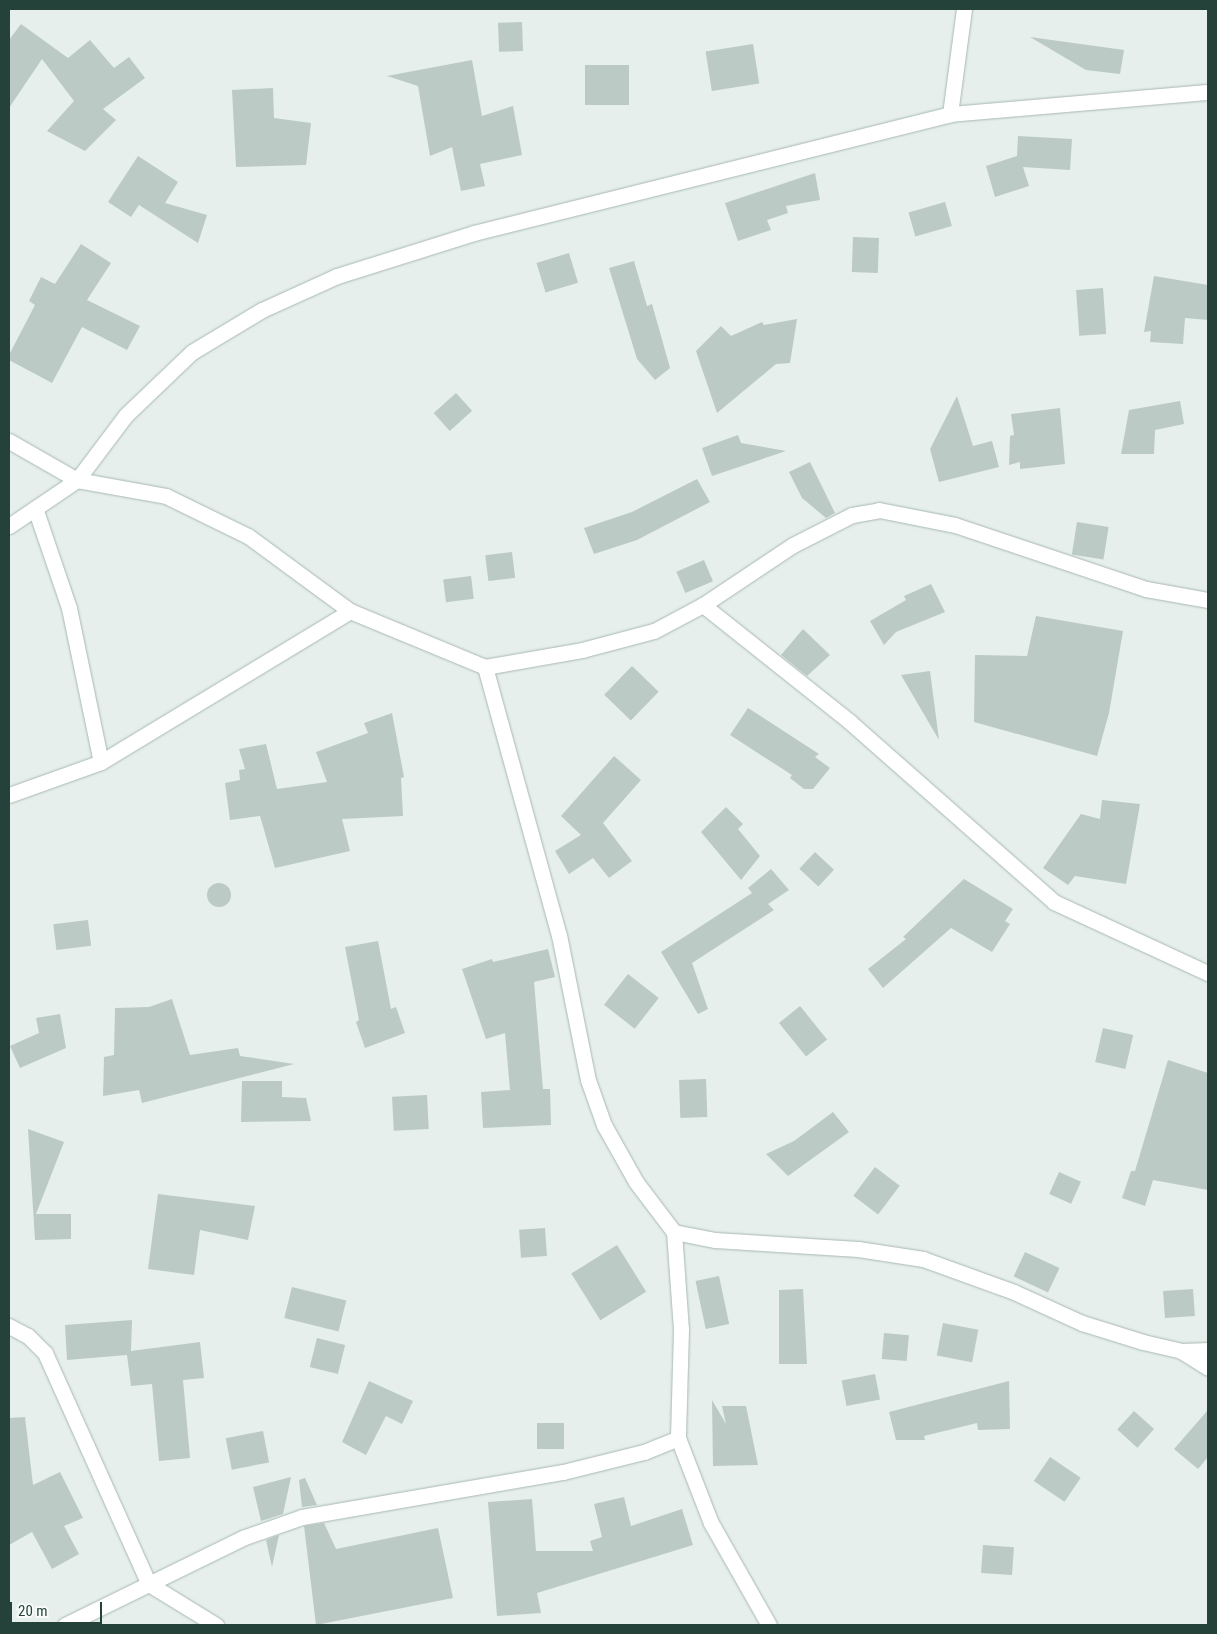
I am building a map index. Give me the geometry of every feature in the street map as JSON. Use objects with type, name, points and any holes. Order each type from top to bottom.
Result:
[{"type":"street","points":[[950,114],[964,9]]},
{"type":"street","points":[[9,526],[77,480],[126,415],[192,352],[262,310],[338,276],[474,233],[950,114],[1208,92]]},
{"type":"street","points":[[9,441],[77,480],[166,496],[248,536],[350,611],[485,667],[582,650],[654,631],[703,605],[793,545],[852,515],[879,510],[955,525],[1146,589],[1208,600]]},
{"type":"street","points":[[35,508],[69,608],[101,762]]},
{"type":"street","points":[[703,605],[856,727],[1054,902],[1208,973]]},
{"type":"street","points":[[9,795],[101,762],[350,611]]},
{"type":"street","points":[[485,667],[559,935],[588,1080],[604,1125],[636,1182],[674,1232],[681,1329],[678,1438],[715,1531],[769,1625]]},
{"type":"street","points":[[674,1232],[715,1240],[858,1249],[923,1259],[1014,1292],[1082,1323],[1182,1351],[1208,1368]]},
{"type":"street","points":[[9,1326],[28,1336],[45,1353],[149,1584],[216,1625]]},
{"type":"street","points":[[1182,1351],[1208,1350]]},
{"type":"street","points":[[65,1625],[245,1537],[302,1517],[562,1472],[644,1452],[678,1438]]},
{"type":"building","points":[[522,22],[523,51],[499,52],[498,23]]},
{"type":"building","points":[[21,24],[68,58],[90,40],[114,68],[129,57],[145,78],[103,109],[116,120],[85,151],[47,131],[74,101],[42,59],[9,108],[9,40]]},
{"type":"building","points":[[1030,37],[1124,50],[1120,74],[1086,70]]},
{"type":"building","points":[[753,44],[759,84],[712,91],[706,52]]},
{"type":"building","points":[[472,60],[482,116],[513,106],[522,155],[480,164],[485,186],[461,191],[452,147],[430,156],[418,86],[387,76]]},
{"type":"building","points":[[585,65],[629,65],[629,105],[585,105]]},
{"type":"building","points":[[273,88],[274,118],[311,123],[306,165],[236,167],[232,90]]},
{"type":"building","points":[[1018,136],[1072,139],[1070,170],[1023,167],[1029,186],[995,197],[986,166],[1017,156]]},
{"type":"building","points":[[138,156],[178,182],[165,203],[207,215],[198,243],[139,205],[131,217],[108,202]]},
{"type":"building","points":[[815,173],[820,200],[786,206],[788,213],[767,220],[771,230],[738,241],[725,203]]},
{"type":"building","points":[[945,202],[952,226],[915,237],[908,212]]},
{"type":"building","points":[[853,237],[879,238],[878,273],[852,272]]},
{"type":"building","points":[[81,244],[111,263],[87,300],[140,326],[127,350],[82,327],[52,383],[9,360],[9,355],[35,305],[29,301],[41,277],[55,284]]},
{"type":"building","points":[[569,253],[578,283],[546,293],[536,263]]},
{"type":"building","points":[[634,261],[647,306],[652,304],[670,368],[655,380],[637,359],[609,268]]},
{"type":"building","points":[[1154,276],[1208,285],[1208,320],[1185,318],[1183,344],[1150,342],[1151,331],[1144,332]]},
{"type":"building","points":[[1103,288],[1106,334],[1079,336],[1076,290]]},
{"type":"building","points":[[797,319],[790,363],[776,364],[717,413],[696,351],[721,326],[731,336],[762,322],[764,325]]},
{"type":"building","points":[[456,393],[472,411],[450,431],[434,413]]},
{"type":"building","points":[[957,396],[973,446],[992,441],[999,467],[939,482],[930,449]]},
{"type":"building","points":[[1180,401],[1184,424],[1155,430],[1154,454],[1121,454],[1129,410]]},
{"type":"building","points":[[1060,408],[1065,464],[1020,469],[1020,462],[1009,465],[1010,436],[1014,435],[1011,414]]},
{"type":"building","points":[[738,435],[741,443],[786,451],[712,476],[702,448]]},
{"type":"building","points":[[810,462],[835,513],[826,518],[802,498],[789,472]]},
{"type":"building","points":[[697,479],[710,502],[637,540],[594,554],[584,528],[632,512]]},
{"type":"building","points":[[1077,522],[1109,527],[1103,560],[1072,555]]},
{"type":"building","points":[[512,552],[515,578],[488,581],[485,555]]},
{"type":"building","points":[[704,560],[713,581],[685,593],[676,572]]},
{"type":"building","points":[[471,576],[474,599],[446,602],[443,579]]},
{"type":"building","points":[[931,584],[945,612],[896,632],[884,645],[870,621],[906,600],[904,596]]},
{"type":"building","points":[[1036,616],[1123,631],[1109,713],[1097,756],[974,722],[975,655],[1027,656]]},
{"type":"building","points":[[803,629],[830,655],[807,676],[781,655]]},
{"type":"building","points":[[632,666],[659,692],[631,720],[604,695]]},
{"type":"building","points":[[930,671],[939,740],[901,675]]},
{"type":"building","points":[[748,708],[819,754],[815,757],[830,768],[813,789],[804,789],[790,778],[792,775],[730,735]]},
{"type":"building","points":[[392,713],[404,777],[401,778],[403,816],[342,819],[350,851],[275,868],[260,816],[230,820],[225,783],[240,780],[239,770],[245,769],[239,749],[266,744],[277,789],[327,782],[316,752],[368,733],[364,723]]},
{"type":"building","points":[[614,756],[641,780],[603,823],[632,861],[609,878],[593,858],[569,874],[555,851],[581,835],[561,816]]},
{"type":"building","points":[[1102,800],[1140,804],[1126,884],[1075,876],[1068,885],[1043,868],[1081,814],[1100,819]]},
{"type":"building","points":[[726,807],[743,824],[738,829],[760,856],[741,880],[701,832]]},
{"type":"building","points":[[815,852],[834,870],[818,887],[799,869]]},
{"type":"building","points":[[771,869],[789,890],[768,904],[774,910],[692,963],[708,1009],[698,1014],[661,952],[752,893],[748,888]]},
{"type":"building","points":[[964,879],[1013,909],[1005,921],[1010,924],[992,952],[951,928],[883,988],[868,969],[906,939],[903,937]]},
{"type":"building","points":[[219,883],[228,886],[231,895],[228,904],[219,907],[210,904],[207,895],[210,886]]},
{"type":"building","points":[[88,920],[91,946],[56,950],[53,924]]},
{"type":"building","points":[[378,941],[391,1009],[396,1007],[405,1033],[365,1048],[356,1022],[359,1020],[345,947]]},
{"type":"building","points":[[548,949],[555,977],[534,982],[543,1089],[550,1089],[551,1125],[483,1128],[481,1092],[510,1090],[505,1033],[486,1039],[462,969],[492,959],[493,962]]},
{"type":"building","points":[[628,974],[659,998],[635,1029],[604,1005]]},
{"type":"building","points":[[172,999],[190,1055],[238,1048],[240,1056],[294,1064],[142,1103],[139,1090],[103,1096],[104,1057],[114,1055],[115,1008],[149,1007]]},
{"type":"building","points":[[800,1006],[827,1039],[806,1056],[779,1023]]},
{"type":"building","points":[[60,1014],[66,1048],[20,1068],[10,1046],[39,1033],[36,1018]]},
{"type":"building","points":[[1103,1028],[1133,1035],[1125,1069],[1095,1062]]},
{"type":"building","points":[[1168,1060],[1208,1073],[1208,1190],[1153,1180],[1145,1206],[1122,1198],[1131,1171],[1135,1171]]},
{"type":"building","points":[[706,1079],[707,1117],[680,1118],[679,1080]]},
{"type":"building","points":[[242,1081],[282,1081],[282,1097],[306,1098],[311,1121],[241,1122]]},
{"type":"building","points":[[427,1095],[429,1129],[394,1131],[392,1097]]},
{"type":"building","points":[[833,1112],[849,1132],[788,1176],[766,1154],[794,1141]]},
{"type":"building","points":[[28,1129],[64,1142],[36,1214],[71,1214],[71,1239],[35,1240]]},
{"type":"building","points":[[875,1167],[900,1186],[878,1214],[853,1196]]},
{"type":"building","points":[[1059,1172],[1081,1182],[1071,1204],[1049,1194]]},
{"type":"building","points":[[158,1194],[255,1206],[248,1240],[200,1230],[194,1275],[148,1269]]},
{"type":"building","points":[[545,1228],[547,1256],[521,1258],[519,1230]]},
{"type":"building","points":[[617,1245],[646,1292],[600,1320],[571,1274]]},
{"type":"building","points":[[1025,1252],[1059,1268],[1048,1293],[1014,1276]]},
{"type":"building","points":[[719,1276],[729,1324],[706,1329],[696,1281]]},
{"type":"building","points":[[292,1287],[346,1301],[339,1332],[284,1318]]},
{"type":"building","points":[[803,1289],[807,1364],[779,1364],[779,1290]]},
{"type":"building","points":[[1193,1289],[1195,1316],[1165,1318],[1163,1291]]},
{"type":"building","points":[[132,1320],[131,1351],[200,1342],[204,1378],[183,1380],[190,1458],[159,1461],[152,1384],[131,1386],[127,1355],[67,1360],[65,1325]]},
{"type":"building","points":[[943,1323],[978,1330],[972,1362],[937,1355]]},
{"type":"building","points":[[884,1333],[909,1335],[907,1361],[882,1359]]},
{"type":"building","points":[[317,1338],[345,1345],[338,1374],[310,1367]]},
{"type":"building","points":[[875,1374],[880,1400],[847,1406],[842,1380]]},
{"type":"building","points":[[369,1381],[413,1401],[402,1424],[386,1416],[366,1455],[342,1442]]},
{"type":"building","points":[[1009,1381],[1010,1429],[978,1430],[977,1423],[924,1436],[925,1440],[896,1440],[889,1412]]},
{"type":"building","points":[[712,1400],[726,1424],[722,1406],[746,1406],[758,1465],[713,1466]]},
{"type":"building","points":[[1208,1410],[1208,1457],[1198,1469],[1174,1449]]},
{"type":"building","points":[[1134,1411],[1154,1429],[1137,1448],[1117,1430]]},
{"type":"building","points":[[25,1417],[33,1485],[60,1472],[83,1518],[64,1526],[79,1554],[52,1569],[32,1532],[9,1545],[9,1418]]},
{"type":"building","points":[[537,1423],[564,1423],[564,1449],[537,1449]]},
{"type":"building","points":[[263,1431],[269,1462],[232,1470],[226,1438]]},
{"type":"building","points":[[1050,1457],[1081,1478],[1064,1502],[1034,1481]]},
{"type":"building","points":[[291,1477],[283,1514],[261,1521],[253,1487]]},
{"type":"building","points":[[305,1478],[317,1505],[302,1507],[299,1480]]},
{"type":"building","points":[[624,1497],[631,1526],[682,1509],[693,1545],[537,1593],[541,1613],[497,1616],[488,1502],[532,1499],[536,1551],[593,1551],[590,1541],[602,1537],[594,1504]]},
{"type":"building","points":[[324,1523],[336,1549],[438,1528],[453,1598],[316,1625],[304,1526]]},
{"type":"building","points":[[279,1535],[272,1567],[266,1540]]},
{"type":"building","points":[[983,1545],[1014,1547],[1012,1575],[981,1573]]}]
